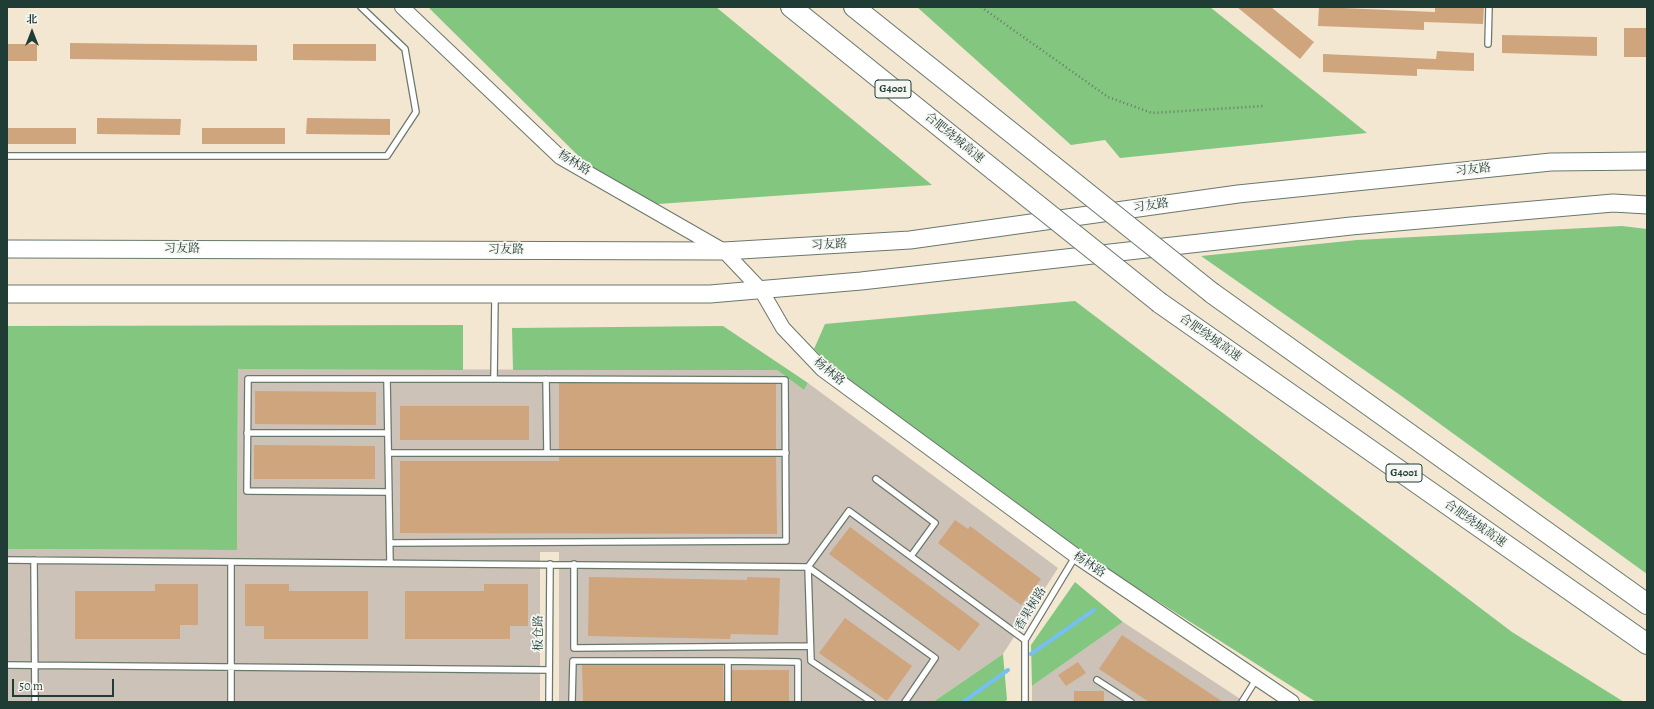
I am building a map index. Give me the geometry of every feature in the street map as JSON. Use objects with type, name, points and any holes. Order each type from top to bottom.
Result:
[{"type":"highway","name":"合肥绕城高速","points":[[791,7],[1160,303],[1647,644]]},
{"type":"highway","name":"G4001","points":[[854,7],[1212,293],[1647,604]]},
{"type":"main road","name":"习友路","points":[[7,248],[724,251],[910,240],[1238,194],[1551,162],[1647,161]]},
{"type":"main road","points":[[7,294],[710,294],[861,281],[1351,226],[1613,203],[1647,205]]},
{"type":"street","name":"杨林路","points":[[402,7],[560,157],[724,251],[761,290],[782,328],[822,369],[1076,556],[1292,702]]},
{"type":"lane","points":[[7,156],[387,156],[416,112],[405,49],[361,7]]},
{"type":"lane","points":[[1488,7],[1488,44]]},
{"type":"lane","points":[[494,379],[495,293]]},
{"type":"lane","points":[[388,492],[247,491],[248,379],[785,380],[786,541],[390,543]]},
{"type":"lane","points":[[387,379],[390,563]]},
{"type":"lane","points":[[546,379],[547,453]]},
{"type":"lane","points":[[247,433],[388,433]]},
{"type":"lane","points":[[388,453],[786,453]]},
{"type":"lane","points":[[876,479],[935,523],[911,556]]},
{"type":"lane","points":[[872,702],[811,661],[808,567],[849,511],[1025,640]]},
{"type":"lane","name":"香果树路","points":[[1025,702],[1025,640],[1076,556]]},
{"type":"lane","points":[[7,560],[808,567],[935,658],[905,702]]},
{"type":"lane","points":[[34,560],[34,702]]},
{"type":"lane","points":[[231,562],[231,702]]},
{"type":"lane","name":"板仓路","points":[[549,702],[550,564]]},
{"type":"lane","points":[[574,564],[574,648],[810,646]]},
{"type":"lane","points":[[572,702],[573,661],[798,662],[798,702]]},
{"type":"lane","points":[[728,661],[728,702]]},
{"type":"lane","points":[[7,665],[549,670]]},
{"type":"lane","points":[[1242,702],[1257,678]]},
{"type":"lane","points":[[1097,680],[1131,702]]},
{"type":"path","points":[[981,7],[1108,97],[1152,113],[1264,106]]},
{"type":"shaded area","points":[[238,369],[777,370],[804,390],[808,383],[1058,568],[1003,654],[933,702],[559,702],[559,552],[540,552],[540,702],[7,702],[7,549],[237,550]]},
{"type":"shaded area","points":[[1123,622],[1245,702],[1032,702],[1032,686]]},
{"type":"green space","points":[[428,7],[716,7],[932,185],[629,206]]},
{"type":"green space","points":[[917,7],[1210,7],[1367,133],[1120,158],[1105,140],[1071,145]]},
{"type":"green space","points":[[1622,226],[1647,229],[1647,574],[1400,395],[1201,256],[1357,240]]},
{"type":"green space","points":[[1075,301],[1512,632],[1624,702],[1316,702],[1038,525],[844,379],[814,349],[825,324]]},
{"type":"green space","points":[[463,325],[463,370],[238,369],[237,550],[7,549],[7,326]]},
{"type":"green space","points":[[723,326],[808,383],[804,390],[777,370],[513,370],[512,328]]},
{"type":"green space","points":[[1075,582],[1123,622],[1032,686],[1031,645]]},
{"type":"green space","points":[[1003,654],[1007,700],[1003,702],[933,702]]},
{"type":"building","points":[[1237,7],[1271,7],[1314,42],[1300,59]]},
{"type":"building","points":[[1319,7],[1435,12],[1435,7],[1484,7],[1483,24],[1424,22],[1424,30],[1318,26]]},
{"type":"building","points":[[1624,28],[1647,28],[1647,57],[1624,57]]},
{"type":"building","points":[[1502,35],[1597,37],[1597,56],[1502,53]]},
{"type":"building","points":[[70,43],[257,45],[257,61],[70,59]]},
{"type":"building","points":[[7,44],[37,44],[37,61],[7,61]]},
{"type":"building","points":[[293,44],[376,44],[376,61],[293,60]]},
{"type":"building","points":[[1437,51],[1474,53],[1474,71],[1417,69],[1417,76],[1323,72],[1323,54],[1436,59]]},
{"type":"building","points":[[97,118],[181,119],[180,135],[97,134]]},
{"type":"building","points":[[307,118],[390,119],[390,135],[306,134]]},
{"type":"building","points":[[7,128],[76,128],[76,144],[7,144]]},
{"type":"building","points":[[202,128],[285,128],[285,144],[202,144]]},
{"type":"building","points":[[559,383],[776,384],[776,449],[559,449]]},
{"type":"building","points":[[255,391],[376,392],[376,425],[255,424]]},
{"type":"building","points":[[400,406],[529,406],[529,440],[400,440]]},
{"type":"building","points":[[254,445],[375,446],[375,479],[254,479]]},
{"type":"building","points":[[559,457],[776,457],[777,534],[400,533],[400,461],[559,461]]},
{"type":"building","points":[[955,520],[968,529],[970,526],[1041,579],[1021,605],[938,543]]},
{"type":"building","points":[[850,527],[980,624],[959,651],[829,554]]},
{"type":"building","points":[[589,577],[747,580],[747,577],[780,578],[778,635],[731,634],[730,639],[588,636]]},
{"type":"building","points":[[155,584],[198,584],[198,625],[180,625],[180,639],[75,639],[75,591],[155,591]]},
{"type":"building","points":[[245,584],[289,584],[289,591],[368,591],[368,639],[264,639],[264,626],[245,626]]},
{"type":"building","points":[[484,584],[528,584],[528,626],[510,626],[510,639],[405,639],[405,591],[484,591]]},
{"type":"building","points":[[845,618],[912,666],[887,701],[819,653]]},
{"type":"building","points":[[1122,635],[1223,702],[1149,702],[1099,669]]},
{"type":"building","points":[[1078,662],[1086,673],[1066,686],[1058,675]]},
{"type":"building","points":[[582,665],[723,665],[724,702],[583,702]]},
{"type":"building","points":[[732,670],[789,670],[789,702],[732,702]]},
{"type":"building","points":[[1074,691],[1104,691],[1104,702],[1074,702]]},
{"type":"waterway","points":[[1031,654],[1094,610]]},
{"type":"waterway","points":[[963,702],[1008,670]]}]
